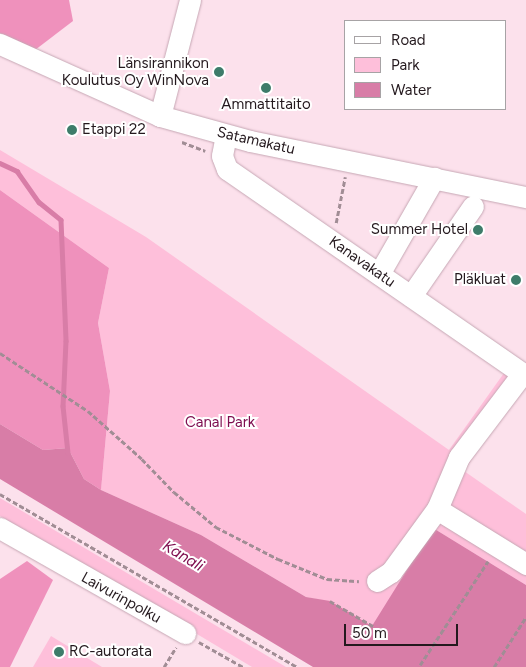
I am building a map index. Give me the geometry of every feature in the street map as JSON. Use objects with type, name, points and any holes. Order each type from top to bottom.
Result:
[{"type":"street","points":[[160,116],[190,0]]},
{"type":"street","name":"Satamakatu","points":[[0,44],[160,116],[226,135],[348,162],[526,197]]},
{"type":"street","name":"Kanavakatu","points":[[226,135],[222,156],[227,169],[524,375]]},
{"type":"street","points":[[379,274],[434,178]]},
{"type":"street","points":[[411,296],[474,206]]},
{"type":"street","points":[[377,582],[391,572],[437,509],[459,457],[524,375]]},
{"type":"street","points":[[437,509],[526,564]]},
{"type":"street","name":"Laivurinpolku","points":[[0,528],[185,633]]},
{"type":"path","points":[[331,241],[348,162]]},
{"type":"path","points":[[0,353],[88,412],[142,459],[174,492],[216,527],[278,559],[327,579],[377,582]]},
{"type":"path","points":[[0,494],[297,667]]},
{"type":"path","points":[[420,665],[488,562]]},
{"type":"path","points":[[330,602],[372,626]]},
{"type":"path","points":[[494,667],[526,617]]},
{"type":"path","points":[[164,667],[185,633],[243,667]]},
{"type":"green space","name":"Canal Park","points":[[0,150],[146,237],[449,450],[504,373],[520,387],[464,471],[526,514],[526,585],[433,528],[373,626],[330,602],[306,597],[201,535],[101,490],[110,391],[98,323],[109,268],[0,190]]},
{"type":"green space","points":[[0,498],[286,667],[252,667],[0,516]]},
{"type":"green space","name":"RC-autorata","points":[[51,636],[102,667],[33,667]]},
{"type":"shaded area","points":[[0,0],[69,0],[73,21],[35,50],[0,33]]},
{"type":"shaded area","points":[[0,190],[109,268],[98,323],[110,391],[101,490],[84,479],[68,448],[43,450],[0,424]]},
{"type":"shaded area","points":[[27,561],[53,580],[10,667],[0,667],[0,579]]},
{"type":"water","name":"Kanali","points":[[0,424],[43,450],[68,448],[84,479],[101,490],[201,535],[306,597],[330,601],[372,626],[433,528],[526,585],[526,667],[313,667],[0,479]]},
{"type":"waterway","points":[[0,163],[17,171],[39,202],[61,220],[66,341],[63,406],[68,453]]},
{"type":"place","name":"Länsirannikon Koulutus Oy WinNova","points":[[219,72]]},
{"type":"place","name":"Ammattitaito","points":[[266,88]]},
{"type":"place","name":"Etappi 22","points":[[72,130]]},
{"type":"place","name":"Summer Hotel","points":[[478,230]]},
{"type":"place","name":"Pläkluat","points":[[516,280]]},
{"type":"place","name":"RC-autorata","points":[[59,652]]}]
